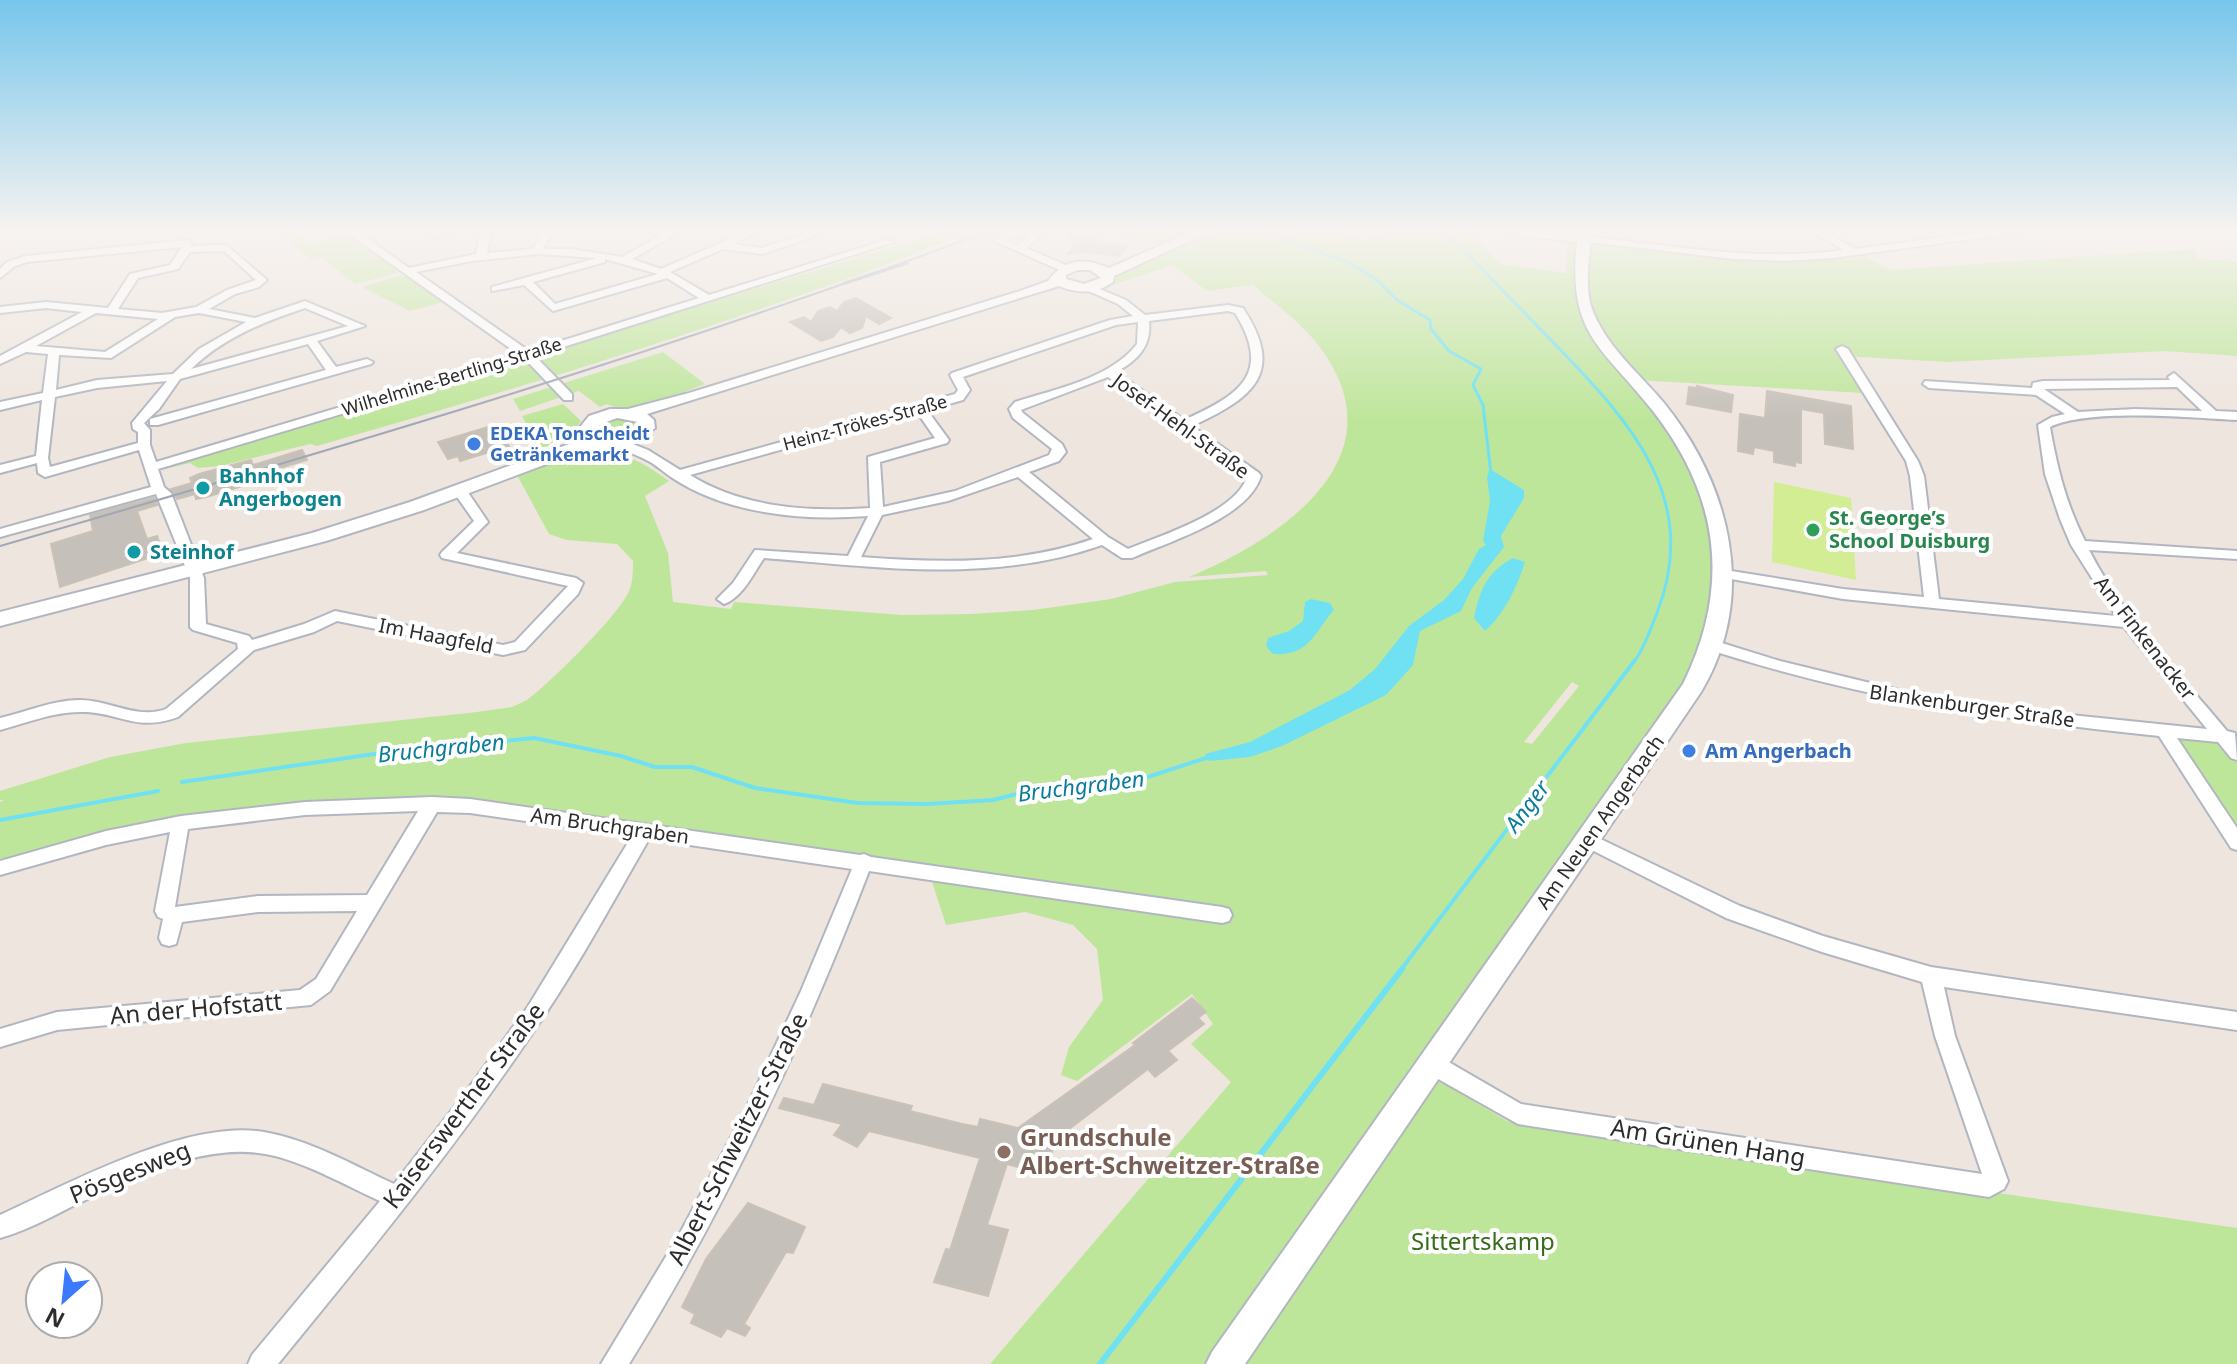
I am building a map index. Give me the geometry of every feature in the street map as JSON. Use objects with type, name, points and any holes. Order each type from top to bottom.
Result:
[{"type":"street","points":[[111,311],[123,293]]},
{"type":"street","points":[[0,310],[46,305],[170,316],[199,310],[230,293]]},
{"type":"street","points":[[439,293],[527,355],[568,397]]},
{"type":"street","points":[[538,293],[553,308],[603,293]]},
{"type":"street","points":[[697,293],[708,299]]},
{"type":"street","name":"Wilhelmine-Bertling-Straße","points":[[152,467],[728,293]]},
{"type":"street","points":[[592,438],[590,424],[602,417],[638,416],[657,411],[695,396],[1028,293]]},
{"type":"street","points":[[628,439],[676,475],[717,494],[763,507],[808,512],[877,511],[926,503],[1054,458],[1060,452],[1058,447],[1017,415],[1015,409],[1122,365],[1141,345],[1145,333],[1143,319],[1122,302],[1101,293]]},
{"type":"street","points":[[1115,293],[1122,302]]},
{"type":"street","name":"Am Neuen Angerbach","points":[[1224,1364],[1693,687],[1712,645],[1725,574],[1716,510],[1695,462],[1676,430],[1608,347],[1587,313],[1583,293]]},
{"type":"street","points":[[0,406],[97,384],[176,377],[359,326],[305,304],[256,321],[203,351],[176,377],[155,406],[158,414],[149,426],[144,445],[158,489],[164,493],[197,583],[198,627],[244,640],[247,647],[238,658],[182,705],[158,720],[144,720],[83,706],[0,724]]},
{"type":"street","name":"Heinz-Trökes-Straße","points":[[676,475],[963,394],[956,375],[1114,322],[1235,308],[1250,324],[1258,340],[1259,365],[1247,387],[1224,406],[1183,425]]},
{"type":"street","points":[[0,361],[94,309]]},
{"type":"street","points":[[199,310],[256,321]]},
{"type":"street","points":[[24,348],[107,356],[170,316]]},
{"type":"street","points":[[311,340],[333,371]]},
{"type":"street","points":[[1842,349],[1912,461],[1917,476],[1932,604]]},
{"type":"street","points":[[54,351],[42,458],[45,473],[144,445]]},
{"type":"street","points":[[149,426],[367,362]]},
{"type":"street","name":"Josef-Hehl-Straße","points":[[1019,471],[1103,540],[1127,555],[1228,509],[1250,491],[1254,476],[1108,372]]},
{"type":"street","points":[[2039,392],[2037,386],[2043,385],[2176,379],[2213,415]]},
{"type":"street","points":[[1929,384],[2039,392],[2076,416]]},
{"type":"street","points":[[853,560],[877,511],[873,460],[943,440],[920,408]]},
{"type":"street","points":[[0,619],[319,537],[460,491],[592,438],[628,439],[646,428],[638,416]]},
{"type":"street","name":"Am Finkenacker","points":[[2237,416],[2076,416],[2053,419],[2044,425],[2046,452],[2058,501],[2078,545],[2128,622],[2230,737],[2237,754]]},
{"type":"street","points":[[0,469],[42,458]]},
{"type":"street","points":[[0,533],[158,489]]},
{"type":"street","name":"Im Haagfeld","points":[[247,647],[309,628],[335,616],[503,650],[520,646],[573,591],[576,583],[447,555],[481,522],[460,491]]},
{"type":"street","points":[[724,599],[738,586],[760,553],[937,564],[1031,561],[1077,552],[1103,540]]},
{"type":"street","points":[[2078,545],[2237,555]]},
{"type":"street","points":[[1725,574],[1932,604],[2128,622]]},
{"type":"street","name":"Blankenburger Straße","points":[[1712,645],[1798,674],[1905,699],[2230,737]]},
{"type":"street","points":[[2163,730],[2237,843]]},
{"type":"street","name":"Am Bruchgraben","points":[[0,868],[139,830],[217,818],[396,803],[432,804],[470,806],[864,861],[1222,915]]},
{"type":"street","name":"An der Hofstatt","points":[[0,1038],[57,1021],[304,999],[323,985],[432,804]]},
{"type":"street","points":[[180,824],[165,911],[174,915],[258,904],[373,903]]},
{"type":"street","name":"Kaiserswerther Straße","points":[[261,1364],[483,1087],[573,954],[644,831]]},
{"type":"street","points":[[1588,840],[1733,912],[1822,944],[1931,976],[2237,1021]]},
{"type":"street","name":"Albert-Schweitzer-Straße","points":[[614,1364],[648,1312],[753,1121],[819,979],[864,861]]},
{"type":"street","points":[[169,938],[174,915]]},
{"type":"street","name":"Am Grünen Hang","points":[[1432,1064],[1518,1114],[1989,1186],[1996,1181],[1945,1036],[1931,976]]},
{"type":"street","name":"Pösgesweg","points":[[1,1227],[184,1149],[227,1140],[262,1142],[282,1147],[397,1197]]},
{"type":"green space","points":[[373,293],[431,293],[444,302],[410,311]]},
{"type":"green space","points":[[743,293],[806,293],[541,380],[317,446],[310,444],[221,466],[198,468],[190,463],[160,470]]},
{"type":"green space","name":"Sittertskamp","points":[[1262,293],[2237,293],[2237,356],[2164,351],[1948,362],[1842,356],[1863,393],[1637,380],[1613,364],[1664,426],[1698,487],[1707,518],[1711,579],[1698,644],[1687,678],[1415,1074],[1446,1085],[1507,1121],[2237,1228],[2237,1364],[990,1364],[1231,1082],[1191,1044],[1213,1024],[1192,994],[1077,1081],[1061,1075],[1069,1047],[1103,1000],[1097,949],[1073,925],[1025,912],[946,925],[927,866],[484,802],[409,798],[154,820],[0,862],[0,802],[4,800],[0,800],[0,791],[110,757],[186,743],[477,712],[512,707],[527,700],[565,666],[618,608],[628,593],[633,575],[633,561],[617,544],[567,540],[549,534],[517,475],[578,454],[612,453],[629,458],[669,481],[645,496],[668,553],[673,602],[731,609],[734,602],[902,615],[971,614],[1033,610],[1111,599],[1175,582],[1268,575],[1266,571],[1189,577],[1258,542],[1291,518],[1318,492],[1338,462],[1347,428],[1343,392],[1324,353],[1300,325]],"holes":[[[1572,682],[1579,686],[1532,744],[1524,742]]]},
{"type":"green space","points":[[663,352],[705,384],[643,407],[618,408],[607,404],[600,407],[579,391],[520,411],[513,399]]},
{"type":"green space","points":[[563,404],[581,421],[570,436],[540,449],[522,416]]},
{"type":"green space","points":[[614,416],[638,419],[640,427],[614,440],[595,438],[592,427]]},
{"type":"green space","name":"St. George’s School Duisburg","points":[[1774,482],[1851,498],[1856,580],[1772,562]]},
{"type":"green space","points":[[2169,734],[2221,739],[2237,760],[2237,835]]},
{"type":"water","points":[[1490,469],[1524,490],[1524,498],[1501,536],[1504,547],[1472,588],[1461,611],[1420,631],[1413,665],[1386,695],[1282,746],[1250,757],[1209,761],[1205,754],[1250,742],[1350,690],[1375,669],[1409,626],[1444,600],[1463,579],[1479,549],[1486,545],[1483,541],[1490,501],[1487,477]]},
{"type":"water","points":[[1513,558],[1525,562],[1522,571],[1504,608],[1485,631],[1474,618],[1482,590],[1491,575]]},
{"type":"water","points":[[1311,599],[1330,603],[1334,610],[1310,642],[1295,651],[1273,654],[1266,646],[1268,638],[1289,631],[1303,621],[1305,602]]},
{"type":"building","points":[[856,298],[891,318],[879,324],[866,316],[862,328],[850,333],[841,327],[833,337],[821,341],[790,322],[804,317],[811,322],[818,311],[830,307],[837,311],[844,302]]},
{"type":"building","points":[[1697,386],[1733,395],[1731,412],[1687,404],[1689,387]]},
{"type":"building","name":"St. George’s School Duisburg","points":[[1767,391],[1851,406],[1853,449],[1825,444],[1824,413],[1801,409],[1801,463],[1795,462],[1795,466],[1774,462],[1774,451],[1754,447],[1753,454],[1738,451],[1740,414],[1765,418]]},
{"type":"building","name":"EDEKA Tonscheidt Getränkemarkt","points":[[495,425],[509,446],[460,461],[458,456],[448,459],[438,442]]},
{"type":"building","name":"Bahnhof Angerbogen","points":[[302,450],[307,460],[257,475],[259,481],[206,497],[196,499],[195,494],[177,499],[171,489],[192,483],[190,478],[199,474],[251,460],[253,465]]},
{"type":"building","name":"Steinhof","points":[[154,498],[157,505],[137,511],[147,539],[157,536],[163,553],[60,587],[51,544],[93,531],[90,515]]},
{"type":"building","name":"Grundschule Albert-Schweitzer-Straße","points":[[1192,998],[1206,1012],[1198,1018],[1204,1024],[1168,1051],[1177,1060],[1155,1077],[1148,1069],[1056,1139],[1045,1174],[1007,1164],[987,1225],[1008,1230],[988,1296],[934,1282],[946,1249],[950,1250],[980,1158],[869,1131],[857,1147],[834,1135],[842,1124],[779,1108],[784,1098],[814,1105],[823,1084],[912,1106],[910,1111],[962,1124],[978,1127],[980,1119],[1018,1128],[1135,1045],[1133,1043]]},
{"type":"building","points":[[748,1203],[805,1227],[793,1253],[786,1252],[744,1324],[750,1328],[745,1336],[727,1328],[721,1337],[691,1323],[695,1314],[682,1307],[706,1259]]},
{"type":"waterway","name":"Bruchgraben","points":[[1390,293],[1430,320],[1431,329],[1449,351],[1481,369],[1473,385],[1483,405],[1491,474]]},
{"type":"waterway","name":"Anger","points":[[1505,293],[1629,428],[1649,460],[1663,495],[1670,531],[1669,570],[1657,613],[1634,662]]},
{"type":"waterway","name":"Anger","points":[[1400,971],[1635,660]]},
{"type":"waterway","name":"Bruchgraben","points":[[182,782],[388,752],[534,738],[621,756],[655,767],[692,767],[755,788],[858,803],[927,804],[993,800],[1032,790],[1123,785],[1209,757]]},
{"type":"waterway","name":"Bruchgraben","points":[[0,820],[158,791]]},
{"type":"waterway","name":"Anger","points":[[1100,1364],[1402,969]]},
{"type":"tram line","points":[[0,546],[376,436],[625,358],[818,293]]},
{"type":"place","name":"EDEKA Tonscheidt Getränkemarkt","points":[[474,444]]},
{"type":"place","name":"Bahnhof Angerbogen","points":[[203,488]]},
{"type":"place","name":"St. George’s School Duisburg","points":[[1813,530]]},
{"type":"place","name":"Steinhof","points":[[134,552]]},
{"type":"place","name":"Am Angerbach","points":[[1689,751]]},
{"type":"place","name":"Grundschule Albert-Schweitzer-Straße","points":[[1004,1152]]}]
